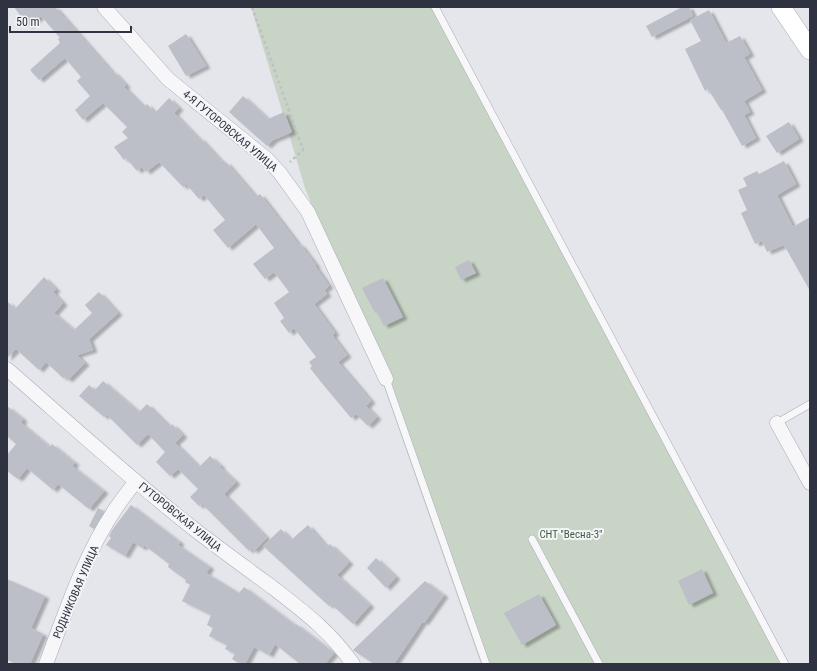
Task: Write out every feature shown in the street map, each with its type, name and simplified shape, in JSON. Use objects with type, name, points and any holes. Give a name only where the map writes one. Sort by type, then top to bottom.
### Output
[{"type":"street","name":"4-Я ГУТОРОВСКАЯ УЛИЦА","points":[[104,7],[168,79],[267,159],[280,173],[308,212],[386,379]]},
{"type":"street","points":[[781,7],[809,46]]},
{"type":"street","name":"ГУТОРОВСКАЯ УЛИЦА","points":[[7,369],[136,481],[193,528],[323,628],[341,647],[353,664]]},
{"type":"street","points":[[777,423],[810,483]]},
{"type":"street","name":"РОДНИКОВАЯ УЛИЦА","points":[[46,664],[80,576],[116,509],[136,481]]},
{"type":"lane","points":[[435,7],[785,664]]},
{"type":"lane","points":[[386,379],[486,664]]},
{"type":"lane","points":[[777,423],[810,404]]},
{"type":"lane","points":[[532,539],[599,664]]},
{"type":"path","points":[[252,7],[303,150],[280,173]]},
{"type":"green space","name":"СНТ \"Весна-3\"","points":[[251,7],[435,7],[785,664],[481,664],[382,381],[305,188]]},
{"type":"building","points":[[14,7],[55,7],[113,73],[114,72],[126,85],[124,87],[144,107],[147,104],[155,113],[169,98],[179,108],[174,113],[224,164],[226,162],[256,197],[260,194],[316,265],[315,266],[329,286],[324,290],[327,294],[314,304],[335,333],[332,335],[347,355],[338,362],[371,401],[366,406],[377,417],[368,426],[356,414],[351,418],[310,368],[312,366],[309,362],[316,357],[294,328],[289,333],[280,321],[284,318],[274,303],[289,292],[274,272],[265,279],[253,264],[274,248],[256,224],[228,248],[213,230],[225,220],[204,195],[199,199],[186,184],[183,187],[159,162],[146,172],[142,167],[137,171],[126,158],[124,160],[114,147],[128,138],[122,132],[127,127],[103,103],[83,120],[75,110],[90,96],[77,81],[81,77],[65,58],[39,80],[30,70],[60,43],[58,39],[60,38],[41,16],[28,26]]},
{"type":"building","points":[[682,7],[689,7],[693,16],[652,37],[646,26]]},
{"type":"building","points":[[709,10],[726,43],[740,36],[750,54],[744,57],[762,90],[744,101],[750,112],[744,115],[756,138],[742,146],[722,110],[708,89],[705,91],[685,49],[701,41],[690,20]]},
{"type":"building","points":[[186,34],[206,66],[186,76],[168,46]]},
{"type":"building","points":[[243,96],[268,119],[284,112],[292,132],[273,140],[267,146],[229,112]]},
{"type":"building","points":[[789,122],[799,139],[777,153],[766,136]]},
{"type":"building","points":[[784,161],[796,184],[777,195],[793,227],[810,217],[810,291],[784,245],[767,252],[762,241],[755,244],[741,213],[747,210],[738,190],[747,186],[743,178],[757,171],[759,174]]},
{"type":"building","points":[[469,260],[476,273],[461,280],[455,267]]},
{"type":"building","points":[[44,277],[56,289],[53,292],[63,303],[54,313],[74,330],[92,313],[85,305],[99,292],[118,313],[89,339],[93,350],[77,355],[85,363],[68,380],[65,377],[63,378],[46,362],[39,370],[16,349],[7,358],[7,301],[15,309]]},
{"type":"building","points":[[383,278],[403,317],[384,326],[377,312],[375,313],[362,288]]},
{"type":"building","points":[[103,381],[139,412],[147,404],[170,427],[172,424],[183,435],[175,443],[199,467],[210,456],[236,482],[224,494],[267,538],[254,551],[251,548],[249,551],[202,504],[199,506],[190,497],[198,489],[178,469],[170,476],[156,462],[165,452],[148,434],[137,445],[106,414],[104,417],[79,396],[89,385],[95,390]]},
{"type":"building","points":[[7,406],[23,419],[21,423],[50,447],[52,444],[75,463],[72,466],[104,491],[89,509],[58,484],[53,490],[27,468],[18,479],[7,471],[7,455],[16,444],[8,437],[7,439]]},
{"type":"building","points":[[131,505],[180,542],[178,545],[210,567],[206,573],[239,593],[244,587],[334,653],[325,664],[300,664],[275,644],[269,655],[254,647],[245,664],[240,664],[232,659],[235,654],[225,649],[227,645],[209,636],[213,628],[207,625],[211,615],[182,601],[190,585],[185,582],[186,580],[168,567],[169,564],[144,545],[142,548],[133,542],[125,556],[106,545],[111,538],[109,536],[112,530]]},
{"type":"building","points":[[98,508],[104,511],[94,529],[89,526]]},
{"type":"building","points":[[308,525],[327,547],[330,544],[349,562],[337,575],[370,605],[353,624],[331,604],[329,606],[263,546],[281,529],[291,540]]},
{"type":"building","points":[[376,558],[396,577],[386,588],[367,568]]},
{"type":"building","points":[[702,569],[713,593],[689,605],[678,581]]},
{"type":"building","points":[[7,579],[45,596],[31,628],[43,634],[30,664],[16,664],[7,660]]},
{"type":"building","points":[[425,581],[444,595],[424,623],[423,621],[394,664],[374,664],[353,650]]},
{"type":"building","points":[[539,594],[556,625],[522,645],[504,613]]}]
